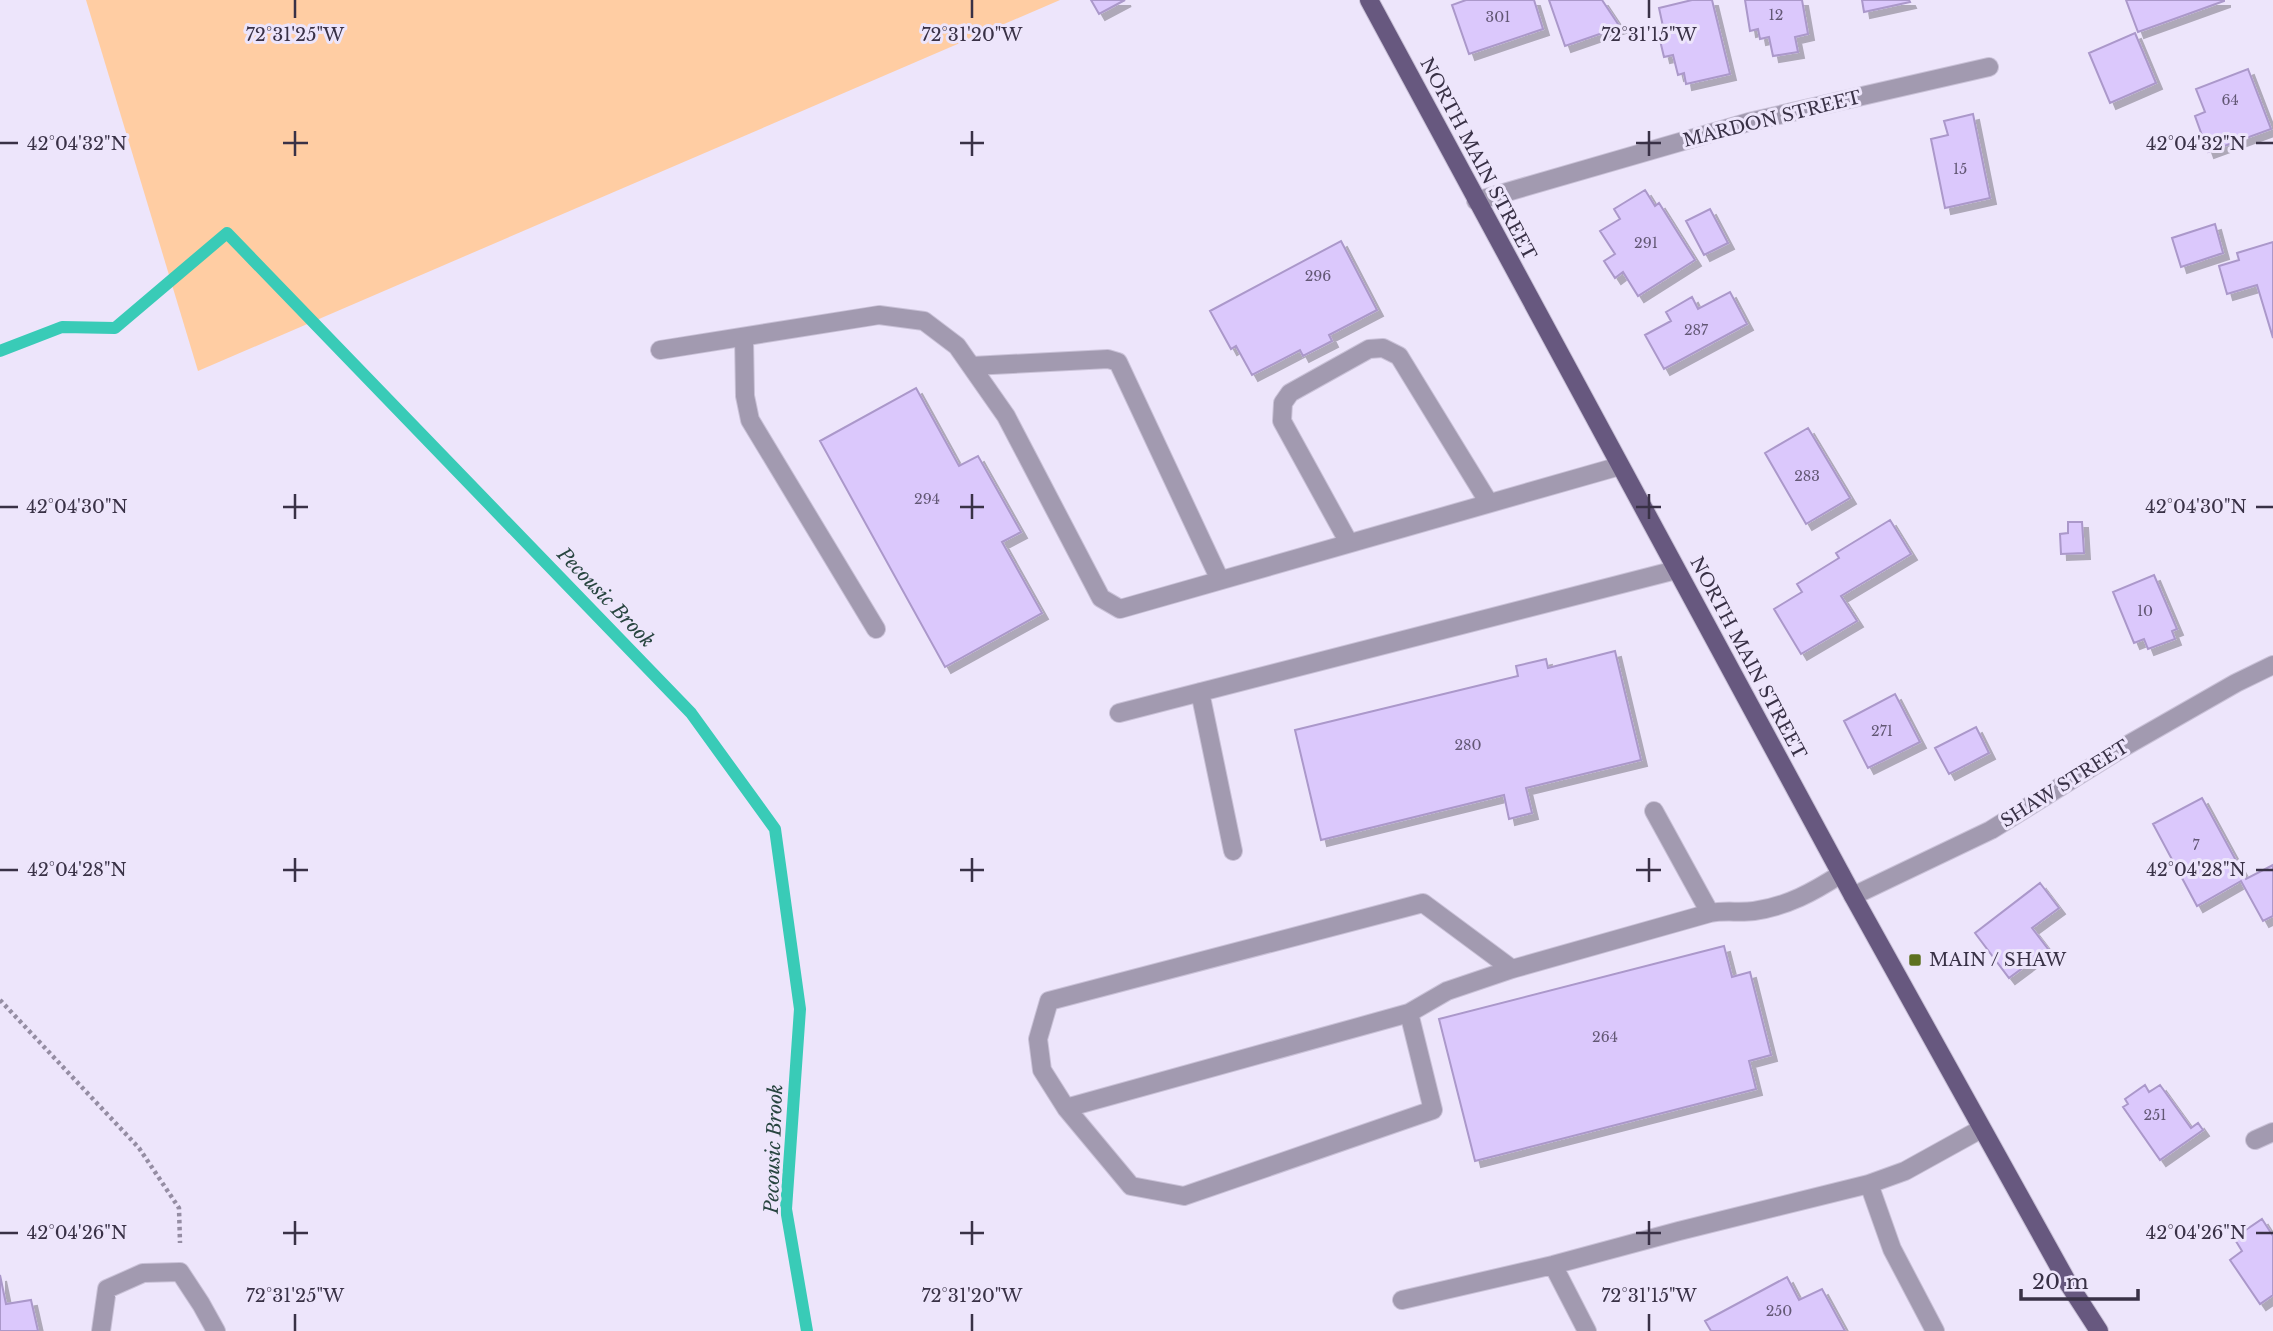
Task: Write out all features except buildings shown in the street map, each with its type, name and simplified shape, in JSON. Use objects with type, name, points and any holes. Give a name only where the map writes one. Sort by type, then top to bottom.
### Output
[{"type":"main road","name":"NORTH MAIN STREET","points":[[1368,0],[1853,896],[2068,1283],[2099,1331]]},
{"type":"street","name":"MARDON STREET","points":[[1476,201],[1749,122],[1989,67]]},
{"type":"street","points":[[660,351],[878,315],[924,321],[957,346],[972,366],[1006,416],[1101,598],[1120,609],[1620,466]]},
{"type":"street","points":[[744,337],[745,396],[750,420],[876,629]]},
{"type":"street","points":[[1349,543],[1282,421],[1283,403],[1290,393],[1368,349],[1383,348],[1399,356],[1489,503]]},
{"type":"street","points":[[972,366],[1108,359],[1118,362],[1220,580]]},
{"type":"street","points":[[1119,713],[1676,570]]},
{"type":"street","name":"SHAW STREET","points":[[1853,896],[1991,830],[2124,747],[2273,665]]},
{"type":"street","points":[[1200,692],[1233,851]]},
{"type":"street","points":[[1654,811],[1710,913]]},
{"type":"street","points":[[1066,1108],[1409,1013],[1447,991],[1512,969],[1710,913],[1754,911],[1799,900],[1841,874]]},
{"type":"street","points":[[1409,1013],[1433,1110],[1184,1196],[1131,1186],[1066,1108],[1042,1070],[1038,1039],[1049,1001],[1423,903],[1512,969]]},
{"type":"street","points":[[1402,1300],[1553,1265],[1679,1230],[1869,1184],[1905,1171],[1981,1129]]},
{"type":"street","points":[[2255,1140],[2273,1132]]},
{"type":"street","points":[[1869,1184],[1892,1250],[1935,1331]]},
{"type":"street","points":[[1553,1265],[1587,1331]]},
{"type":"street","points":[[101,1331],[107,1289],[143,1273],[180,1272],[216,1331]]},
{"type":"path","points":[[0,1000],[139,1148],[179,1208],[180,1272]]},
{"type":"shaded area","points":[[86,0],[1060,0],[198,371]]},
{"type":"waterway","name":"Pecousic Brook","points":[[0,351],[62,327],[115,328],[227,233],[691,713],[775,829],[800,1009],[786,1209],[807,1331]]},
{"type":"place","name":"MAIN / SHAW","points":[[1915,960]]}]
